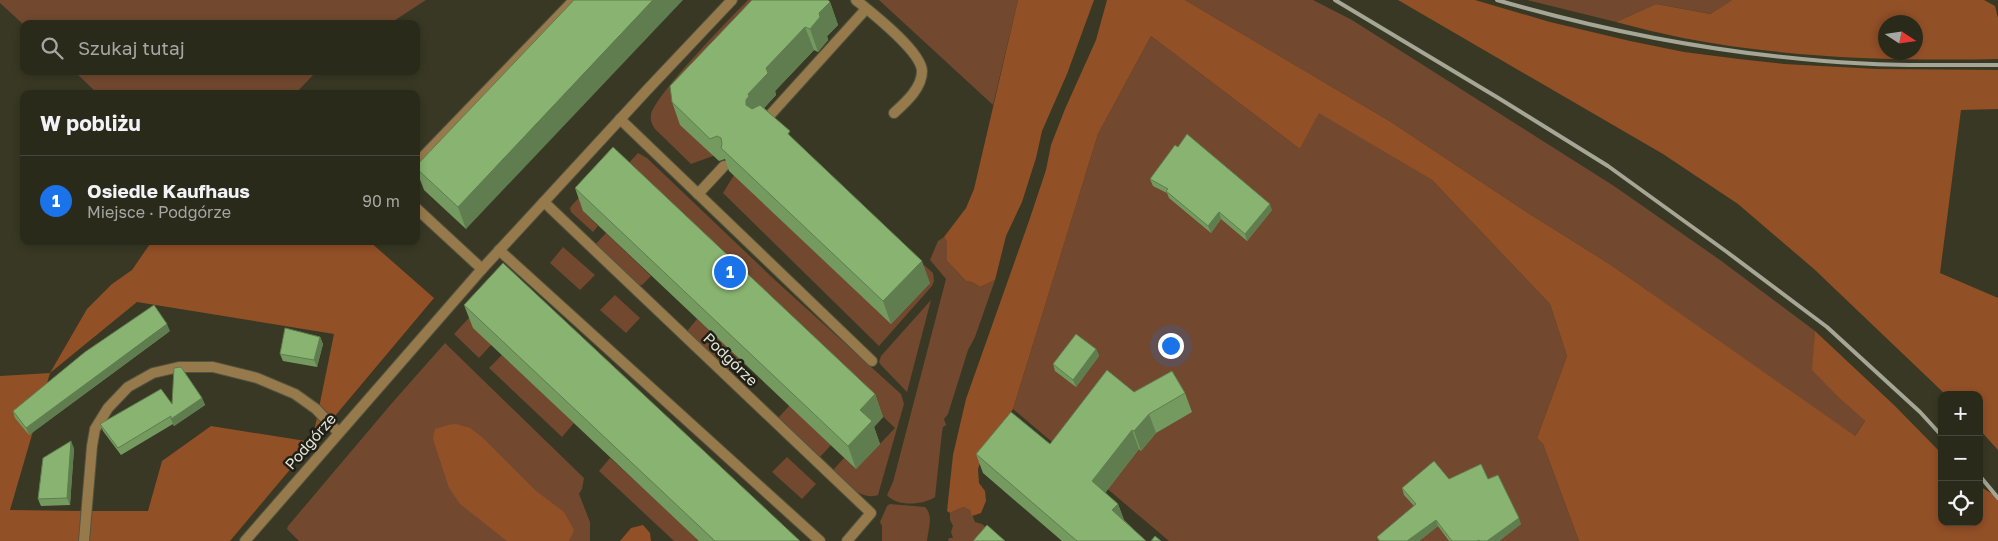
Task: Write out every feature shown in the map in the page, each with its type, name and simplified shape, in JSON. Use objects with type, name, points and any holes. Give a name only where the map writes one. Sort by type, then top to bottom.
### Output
[{"type":"street","points":[[420,160],[574,0]]},
{"type":"street","name":"Podgórze","points":[[245,541],[482,269],[732,0]]},
{"type":"street","points":[[856,0],[912,51],[919,61],[922,71],[914,93],[894,113]]},
{"type":"street","points":[[761,125],[866,9]]},
{"type":"street","points":[[620,119],[872,361]]},
{"type":"street","points":[[698,194],[724,166]]},
{"type":"street","name":"Podgórze","points":[[544,202],[871,513],[847,541]]},
{"type":"street","points":[[420,212],[482,269]]},
{"type":"street","points":[[500,250],[820,541]]},
{"type":"street","points":[[84,541],[95,430],[108,408],[128,387],[153,373],[179,367],[213,367],[257,378],[295,394],[316,409],[338,432]]},
{"type":"shaded area","points":[[0,0],[426,0],[395,20],[20,21],[0,3]]},
{"type":"shaded area","points":[[748,0],[782,0],[713,156],[691,164],[655,129],[651,121],[651,115],[655,105],[665,91]]},
{"type":"shaded area","points":[[879,0],[1018,0],[993,105]]},
{"type":"shaded area","points":[[1018,0],[1094,0],[1067,74],[1042,131],[1036,158],[1022,202],[1006,236],[995,280],[980,287],[966,281],[947,261],[947,242],[944,237],[966,208],[974,189]]},
{"type":"shaded area","points":[[1107,0],[1185,0],[1391,122],[1528,213],[1611,265],[1855,436],[1865,421],[1812,370],[1815,331],[1895,406],[1938,450],[1938,526],[1983,526],[1983,488],[1998,497],[1998,541],[1579,541],[1543,444],[1537,438],[1567,356],[1550,304],[1432,180],[1319,113],[1300,149],[1151,36],[1098,134],[1013,409],[984,452],[978,469],[979,483],[985,491],[986,501],[981,513],[972,516],[970,510],[963,507],[950,513],[947,511],[953,455],[966,399],[1029,221],[1046,170],[1051,145],[1096,40]]},
{"type":"shaded area","points":[[1185,0],[1313,0],[1352,20],[1614,186],[1720,260],[1815,331],[1813,370],[1839,398],[1865,421],[1854,437],[1611,265],[1528,213],[1391,122]]},
{"type":"shaded area","points":[[1398,0],[1475,0],[1550,22],[1630,41],[1684,52],[1739,59],[1784,64],[1877,69],[1998,70],[1998,109],[1961,110],[1940,273],[1998,298],[1998,450],[1983,433],[1983,391],[1942,391],[1814,269],[1738,204],[1663,154]]},
{"type":"shaded area","points":[[1527,0],[1732,0],[1712,14],[1656,4],[1616,22]]},
{"type":"shaded area","points":[[1732,0],[1984,0],[1995,6],[1998,18],[1998,59],[1923,59],[1923,15],[1878,15],[1878,59],[1800,54],[1722,45],[1616,22],[1656,4],[1711,14]]},
{"type":"shaded area","points":[[1151,36],[1300,149],[1319,112],[1432,180],[1550,304],[1567,356],[1537,438],[1543,444],[1579,541],[1169,541],[1013,409],[1098,134]]},
{"type":"shaded area","points":[[78,75],[313,75],[299,90],[94,90]]},
{"type":"shaded area","points":[[638,153],[647,158],[776,281],[901,394],[904,404],[878,495],[866,496],[854,490],[834,473],[834,469],[844,458],[856,469],[895,428],[850,385],[583,211],[598,226],[593,232],[571,212],[570,208],[573,204],[610,165],[626,166]]},
{"type":"shaded area","points":[[734,175],[918,272],[924,265],[933,273],[934,281],[932,286],[879,346],[723,193]]},
{"type":"shaded area","points":[[606,233],[651,276],[642,285],[638,285],[594,246]]},
{"type":"shaded area","points":[[944,237],[947,242],[947,261],[966,281],[980,287],[995,280],[975,337],[968,350],[948,414],[944,419],[946,425],[943,427],[942,432],[935,497],[924,502],[910,504],[897,502],[887,495],[893,482],[946,279],[930,260],[938,241]]},
{"type":"shaded area","points":[[149,245],[374,245],[434,298],[230,541],[89,541],[92,511],[148,511],[162,461],[211,426],[312,442],[334,334],[137,302],[50,373],[87,309],[112,284],[132,270]]},
{"type":"shaded area","points":[[563,247],[595,275],[580,290],[550,263]]},
{"type":"shaded area","points":[[507,277],[491,345],[479,358],[454,334]]},
{"type":"shaded area","points":[[615,295],[640,318],[626,333],[600,310]]},
{"type":"shaded area","points":[[931,300],[907,392],[879,362],[881,356]]},
{"type":"shaded area","points":[[697,319],[739,358],[731,369],[725,369],[688,335],[688,330]]},
{"type":"shaded area","points":[[445,343],[584,478],[579,494],[590,522],[590,541],[299,541],[287,529],[288,526]]},
{"type":"shaded area","points":[[502,355],[574,423],[562,437],[489,368]]},
{"type":"shaded area","points":[[50,373],[10,510],[82,511],[79,541],[0,541],[0,376]]},
{"type":"shaded area","points":[[790,405],[831,445],[820,457],[816,456],[779,421],[779,417]]},
{"type":"shaded area","points":[[456,424],[470,428],[483,438],[536,491],[564,512],[574,530],[569,541],[507,541],[460,504],[449,488],[433,439],[435,429]]},
{"type":"shaded area","points":[[787,457],[816,484],[802,499],[772,472]]},
{"type":"shaded area","points":[[610,458],[701,541],[674,541],[599,471]]},
{"type":"shaded area","points":[[890,504],[925,507],[930,519],[927,541],[882,541],[882,526],[880,522],[887,506]]},
{"type":"shaded area","points":[[963,507],[970,510],[975,522],[982,524],[988,529],[982,541],[948,541],[949,538],[953,538],[950,513]]},
{"type":"shaded area","points":[[643,525],[650,533],[651,541],[620,541],[631,528]]},
{"type":"building","points":[[574,0],[653,0],[458,207],[420,172],[420,162]]},
{"type":"building","points":[[752,0],[828,0],[830,2],[819,13],[820,17],[810,29],[805,27],[766,68],[768,73],[748,94],[746,105],[752,109],[760,105],[790,131],[788,134],[922,261],[883,301],[721,148],[721,138],[717,136],[710,139],[672,102],[670,86]]},
{"type":"building","points":[[1187,134],[1270,204],[1245,234],[1219,212],[1208,226],[1166,191],[1168,189],[1150,179],[1175,145],[1178,147]]},
{"type":"building","points":[[613,147],[875,394],[860,410],[872,421],[848,446],[575,188]]},
{"type":"building","points":[[503,263],[800,541],[715,541],[464,305]]},
{"type":"building","points":[[154,305],[167,324],[26,428],[13,411],[85,352]]},
{"type":"building","points":[[285,328],[320,337],[314,360],[280,354]]},
{"type":"building","points":[[1076,334],[1096,349],[1073,380],[1053,364]]},
{"type":"building","points":[[181,367],[202,398],[171,419],[171,416],[118,448],[100,424],[161,389],[172,404],[174,368]]},
{"type":"building","points":[[1107,370],[1134,392],[1172,371],[1185,393],[1149,414],[1134,431],[1132,430],[1092,481],[1118,504],[1112,510],[1146,541],[1077,541],[976,454],[1011,412],[1050,444]]},
{"type":"building","points":[[71,441],[67,498],[38,499],[43,458]]},
{"type":"building","points":[[1434,461],[1449,479],[1481,464],[1488,479],[1498,475],[1519,518],[1487,541],[1452,541],[1436,520],[1407,541],[1380,541],[1377,537],[1416,504],[1402,488]]},
{"type":"building","points":[[987,525],[1005,541],[973,541]]},
{"type":"building","points":[[1155,536],[1161,541],[1151,541]]},
{"type":"railway","points":[[1335,0],[1608,166],[1827,327],[1920,412],[1938,432]]},
{"type":"railway","points":[[1497,0],[1618,31],[1741,52],[1867,64],[1998,65]]},
{"type":"railway","points":[[1983,480],[1998,498]]},
{"type":"place","name":"Osiedle Kaufhaus","points":[[730,272]]}]
